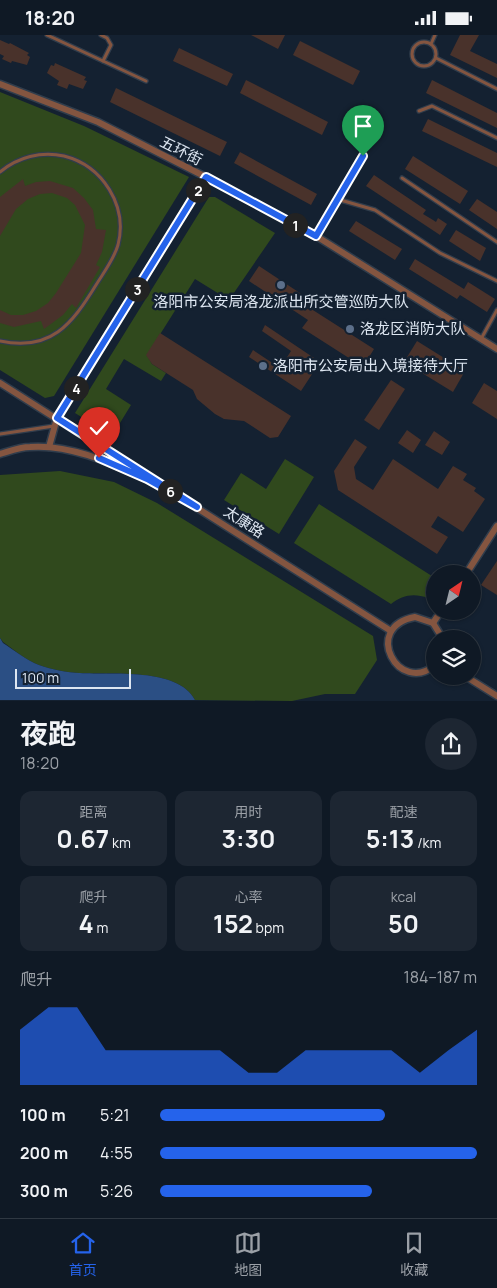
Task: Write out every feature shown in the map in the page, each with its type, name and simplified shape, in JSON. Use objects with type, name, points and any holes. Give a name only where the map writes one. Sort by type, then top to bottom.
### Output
[{"type":"street","name":"五环街","points":[[0,84],[98,122],[206,177],[316,236],[497,349]]},
{"type":"street","points":[[49,447],[57,418],[206,177]]},
{"type":"street","name":"太康路","points":[[0,383],[391,631]]},
{"type":"street","points":[[0,454],[28,447],[49,447],[99,458],[147,479],[197,507]]},
{"type":"street","points":[[472,565],[497,526]]},
{"type":"street","points":[[426,670],[416,673],[404,670],[396,665],[388,647],[391,631],[406,618],[425,618],[433,623],[437,630]]},
{"type":"street","points":[[479,685],[497,696]]},
{"type":"lane","points":[[47,35],[146,81]]},
{"type":"lane","points":[[101,35],[107,38],[110,45],[103,61]]},
{"type":"lane","points":[[431,44],[435,35]]},
{"type":"lane","points":[[419,44],[431,44],[436,50],[436,58],[431,64],[424,66],[417,63],[413,57],[414,49],[419,44]]},
{"type":"lane","points":[[436,58],[497,89]]},
{"type":"lane","points":[[419,111],[432,107],[497,138]]},
{"type":"lane","points":[[0,172],[16,162],[43,154],[61,156],[78,161],[100,177],[111,192],[118,208],[120,226],[118,244],[112,260],[72,322],[57,334],[39,341],[20,344],[0,341]]},
{"type":"lane","points":[[316,236],[363,156]]},
{"type":"lane","points":[[402,178],[497,242]]},
{"type":"lane","points":[[337,199],[375,209],[440,253],[497,281]]},
{"type":"lane","points":[[481,339],[497,310]]},
{"type":"lane","points":[[0,434],[55,425]]},
{"type":"green space","points":[[0,92],[84,126],[189,177],[54,396],[45,398],[0,370]]},
{"type":"green space","points":[[209,197],[215,197],[275,233],[229,300],[195,279],[147,355],[152,364],[166,373],[161,381],[124,359],[106,389],[131,405],[112,436],[75,413]]},
{"type":"green space","points":[[285,459],[314,477],[279,534],[224,500],[241,473],[266,489]]},
{"type":"green space","points":[[60,471],[114,482],[157,503],[373,636],[377,660],[355,694],[325,694],[292,701],[195,700],[186,689],[174,682],[159,677],[59,671],[34,663],[3,642],[0,638],[0,475]]},
{"type":"green space","points":[[319,504],[426,572],[426,598],[408,596],[391,604],[294,543]]},
{"type":"water","points":[[0,638],[3,643],[20,655],[43,666],[75,673],[159,677],[174,682],[186,689],[195,700],[0,700]]},
{"type":"building","points":[[251,35],[285,35],[278,49]]},
{"type":"building","points":[[460,35],[479,35],[470,51],[497,64],[497,78],[450,55]]},
{"type":"building","points":[[0,40],[29,53],[27,55],[30,57],[27,65],[12,61],[11,63],[2,59],[4,56],[0,54]]},
{"type":"building","points":[[300,41],[360,71],[353,85],[293,55]]},
{"type":"building","points":[[179,48],[233,74],[227,86],[173,61]]},
{"type":"building","points":[[55,63],[86,77],[84,80],[87,81],[83,89],[69,84],[67,89],[57,85],[59,81],[47,73],[51,65],[54,66]]},
{"type":"building","points":[[246,80],[328,122],[322,135],[240,93]]},
{"type":"building","points":[[432,80],[497,113],[497,128],[426,93]]},
{"type":"building","points":[[116,88],[227,142],[220,156],[110,102]]},
{"type":"building","points":[[428,119],[497,153],[497,167],[422,131]]},
{"type":"building","points":[[240,152],[317,194],[311,205],[234,163]]},
{"type":"building","points":[[413,156],[468,191],[460,204],[405,169]]},
{"type":"building","points":[[374,175],[426,210],[423,214],[436,222],[438,218],[447,224],[440,235],[366,186]]},
{"type":"building","points":[[23,179],[25,186],[36,182],[50,181],[73,188],[93,210],[96,229],[106,230],[102,252],[96,265],[100,267],[76,308],[72,304],[63,315],[44,329],[41,321],[14,327],[0,323],[0,310],[11,315],[23,315],[36,311],[48,303],[81,253],[85,225],[75,205],[67,198],[52,193],[40,194],[28,199],[16,209],[0,236],[0,197]]},
{"type":"building","points":[[477,199],[497,212],[497,229],[469,210]]},
{"type":"building","points":[[356,221],[402,249],[395,260],[349,231]]},
{"type":"building","points":[[456,230],[486,248],[480,261],[449,241]]},
{"type":"building","points":[[415,259],[464,289],[468,282],[495,299],[487,312],[460,295],[457,299],[409,269]]},
{"type":"building","points":[[259,266],[309,299],[305,305],[374,349],[363,367],[302,328],[308,320],[249,281]]},
{"type":"building","points":[[265,325],[320,362],[301,391],[249,357],[253,350],[280,368],[291,351],[262,331]]},
{"type":"building","points":[[160,333],[291,416],[278,437],[270,438],[244,421],[224,419],[215,414],[197,399],[193,390],[152,364],[146,355]]},
{"type":"building","points":[[417,341],[465,371],[453,392],[404,362]]},
{"type":"building","points":[[391,380],[405,389],[379,430],[364,420]]},
{"type":"building","points":[[484,383],[497,391],[497,419],[472,403]]},
{"type":"building","points":[[407,430],[421,440],[413,453],[398,443]]},
{"type":"building","points":[[434,431],[450,442],[442,455],[425,445]]},
{"type":"building","points":[[355,439],[367,447],[354,467],[356,479],[373,490],[393,459],[438,489],[453,466],[467,474],[463,480],[476,488],[474,491],[485,499],[463,532],[438,516],[431,527],[448,537],[437,554],[338,490],[334,471]]},
{"type":"building","points":[[497,561],[497,595],[481,585]]},
{"type":"place","name":"洛阳市公安局洛龙派出所交管巡防大队","points":[[281,285]]},
{"type":"place","name":"洛龙区消防大队","points":[[350,329]]},
{"type":"place","name":"洛阳市公安局出入境接待大厅","points":[[263,366]]},
{"type":"route","points":[[99,458],[147,479],[197,507],[57,418],[206,177],[316,236],[363,156]]}]
